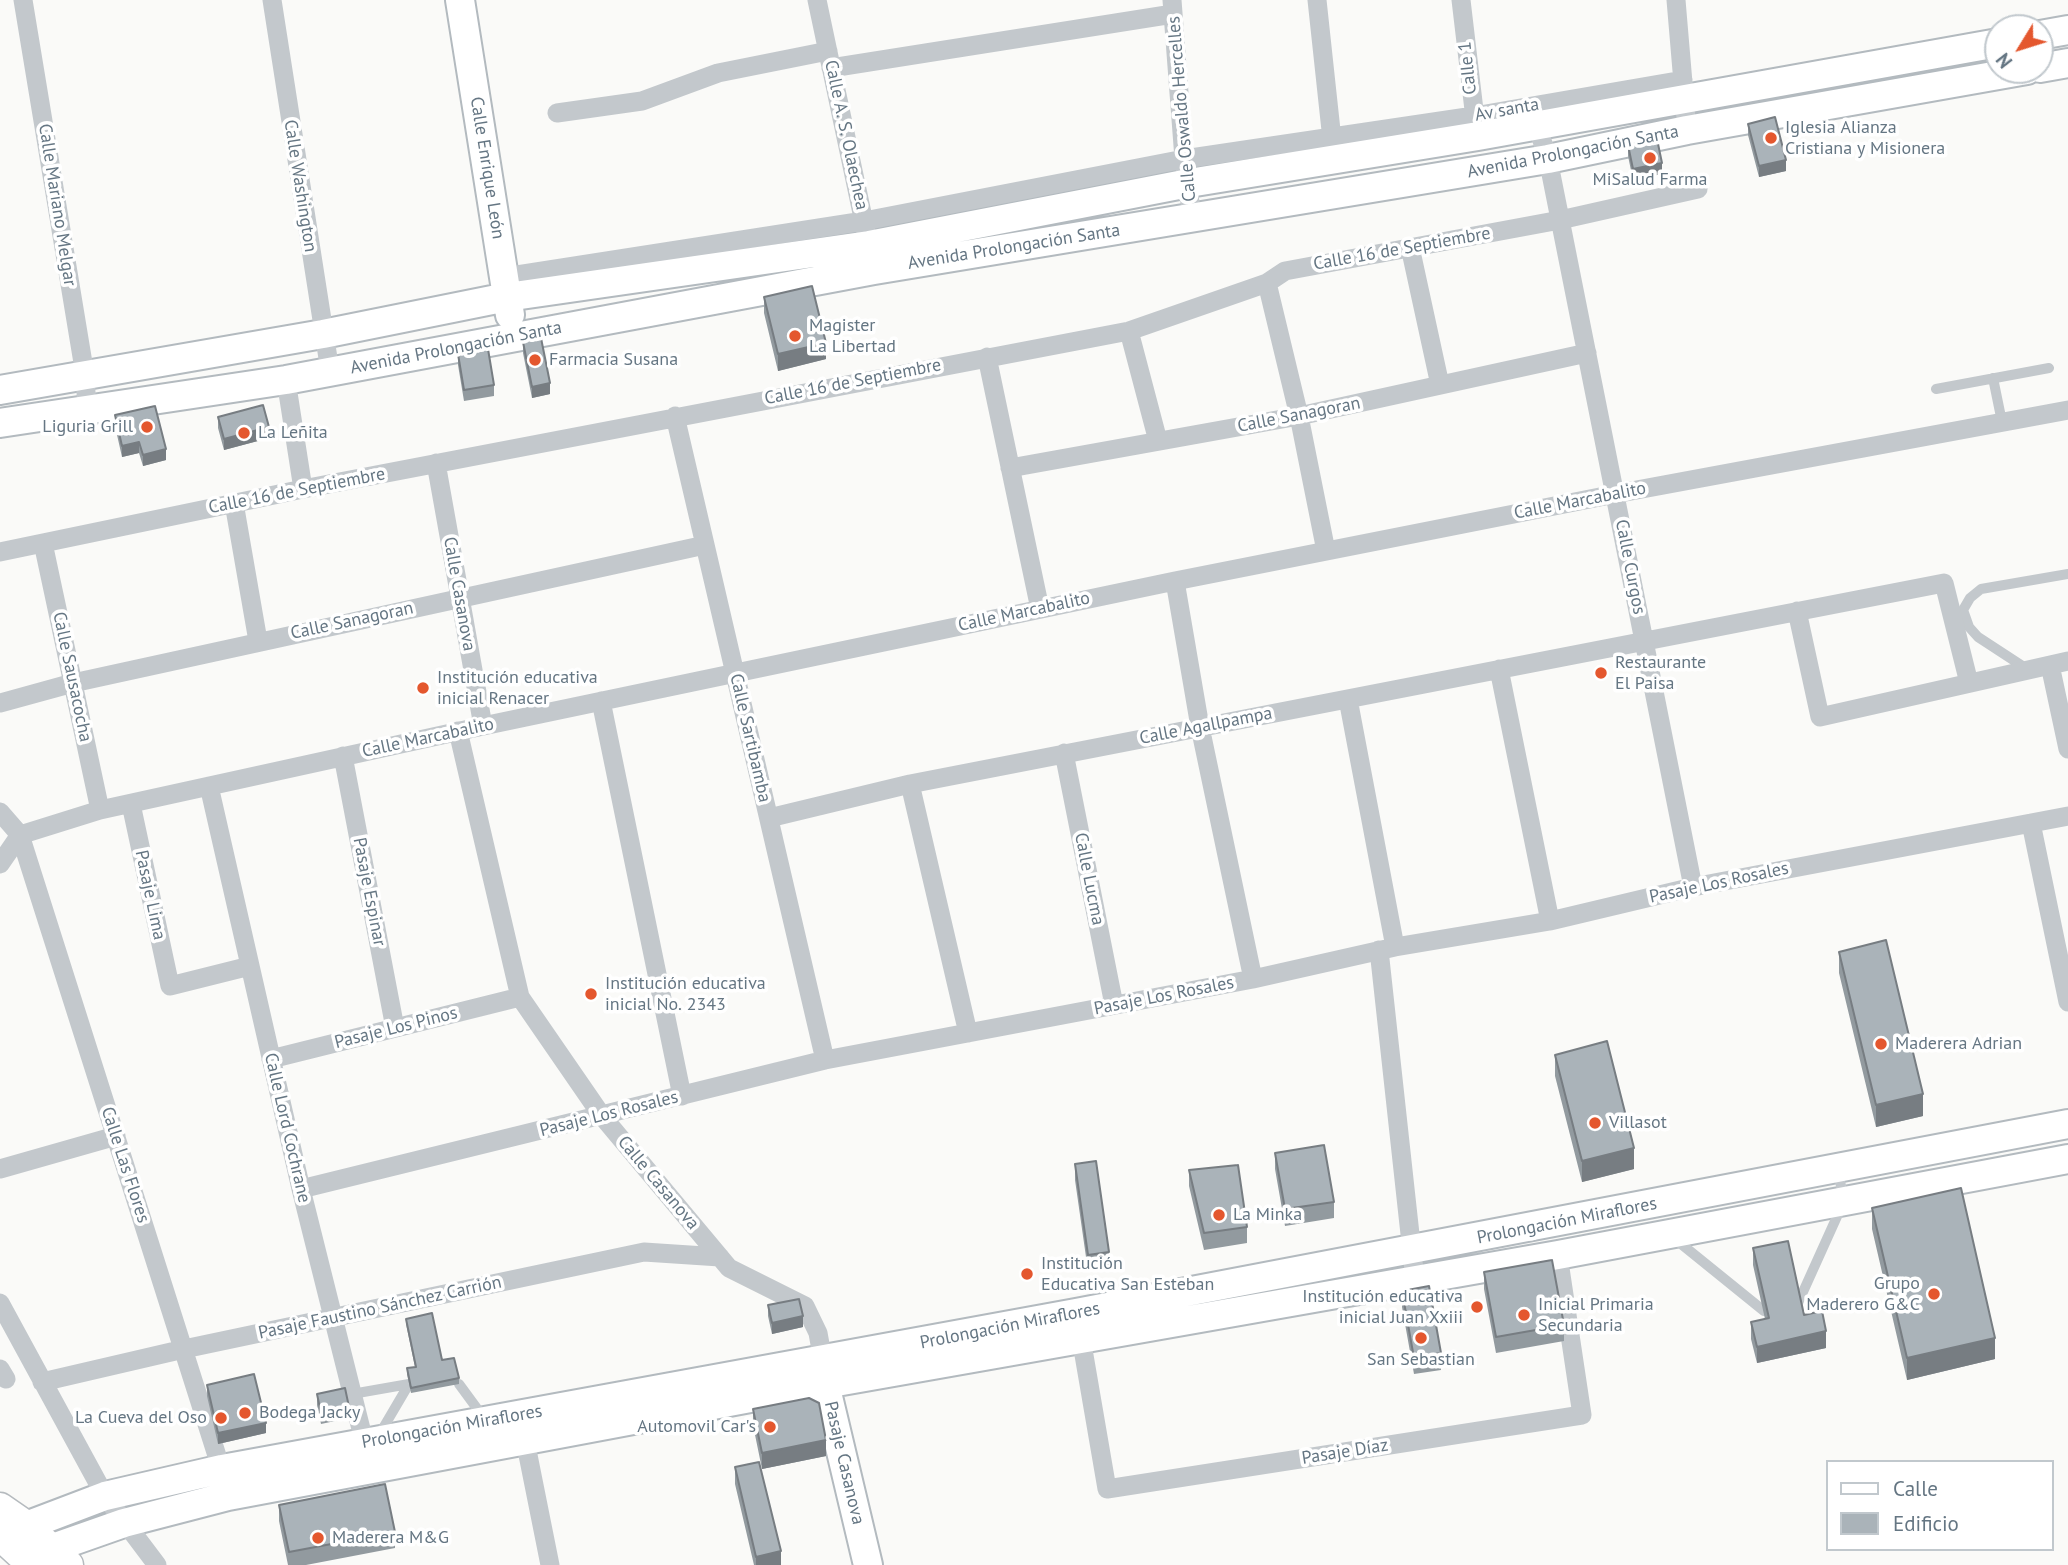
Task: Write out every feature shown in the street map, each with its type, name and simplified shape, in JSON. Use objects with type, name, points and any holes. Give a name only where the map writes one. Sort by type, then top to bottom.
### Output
[{"type":"main road","points":[[0,1508],[7,1535],[41,1561]]},
{"type":"street","name":"Calle Mariano Melgar","points":[[23,0],[85,375],[87,410]]},
{"type":"street","name":"Calle Washington","points":[[272,0],[330,371]]},
{"type":"street","name":"Calle Enrique León","points":[[460,0],[513,337]]},
{"type":"street","name":"Calle A. S. Olaechea","points":[[817,0],[869,246]]},
{"type":"street","points":[[1317,0],[1333,149]]},
{"type":"street","name":"Calle 1","points":[[1461,0],[1476,126]]},
{"type":"street","points":[[1675,0],[1687,130]]},
{"type":"street","points":[[558,113],[642,102],[718,73],[830,59],[1172,7]]},
{"type":"street","name":"Calle Oswaldo Hercelles","points":[[1172,7],[1192,217]]},
{"type":"street","name":"Avenida Prolongación Santa","points":[[0,424],[286,380],[513,337],[869,246],[1187,171],[1476,126],[1536,125],[1683,89],[1984,45]]},
{"type":"street","name":"Avenida Prolongación Santa","points":[[0,390],[323,334],[506,287],[869,246],[1192,217],[1548,159],[1687,130],[1984,78]]},
{"type":"street","name":"Av santa","points":[[1476,126],[1683,89]]},
{"type":"street","name":"Calle Curgos","points":[[1536,125],[1548,159],[1693,887]]},
{"type":"street","name":"Calle 16 de Septiembre","points":[[0,552],[675,416],[1129,331],[1267,283],[1285,271],[1560,220],[1698,188]]},
{"type":"street","points":[[1410,247],[1440,385]]},
{"type":"street","points":[[1267,283],[1299,416],[1326,551]]},
{"type":"street","points":[[1129,331],[1158,442]]},
{"type":"street","name":"Calle Sanagoran","points":[[1010,468],[1299,416],[1587,353]]},
{"type":"street","points":[[987,357],[1040,609]]},
{"type":"street","points":[[286,380],[303,489]]},
{"type":"street","name":"Calle Marcabalito","points":[[20,835],[100,810],[343,756],[1175,580],[1615,494],[2068,410]]},
{"type":"street","name":"Calle Sartibamba","points":[[675,416],[825,1060]]},
{"type":"street","name":"Calle Casanova","points":[[436,463],[483,726]]},
{"type":"street","points":[[234,503],[258,641]]},
{"type":"street","name":"Calle Sausacocha","points":[[43,543],[100,810]]},
{"type":"street","name":"Calle Sanagoran","points":[[0,703],[73,683],[258,641],[705,545]]},
{"type":"street","points":[[1175,580],[1200,727],[1253,979]]},
{"type":"street","name":"Calle Agallpampa","points":[[769,818],[910,784],[1064,753],[1944,583],[1969,683]]},
{"type":"street","points":[[1797,611],[1820,717],[2059,663],[2068,748]]},
{"type":"street","points":[[1499,669],[1550,921]]},
{"type":"street","points":[[1348,699],[1387,948],[1410,1251],[1415,1280]]},
{"type":"street","points":[[601,701],[682,1096]]},
{"type":"street","name":"Calle Casanova","points":[[458,731],[520,997],[602,1116],[729,1268],[805,1306],[818,1333],[824,1372]]},
{"type":"street","name":"Calle Lucma","points":[[1064,753],[1114,1005]]},
{"type":"street","name":"Pasaje Espinar","points":[[343,756],[395,1028]]},
{"type":"street","points":[[910,784],[968,1033]]},
{"type":"street","name":"Calle Lord Cochrane","points":[[209,786],[332,1318],[370,1451]]},
{"type":"street","name":"Pasaje Lima","points":[[131,804],[170,986],[250,966]]},
{"type":"street","points":[[0,812],[20,835],[0,864]]},
{"type":"street","name":"Pasaje Los Rosales","points":[[301,1189],[825,1060],[1253,979],[1387,948],[1550,921],[1693,887],[2068,816]]},
{"type":"street","points":[[2031,823],[2068,1002]]},
{"type":"street","name":"Calle Las Flores","points":[[20,835],[222,1469],[228,1496]]},
{"type":"street","name":"Pasaje Los Pinos","points":[[271,1059],[520,997]]},
{"type":"street","name":"Prolongación Miraflores","points":[[1079,1327],[1410,1251],[2068,1124]]},
{"type":"street","points":[[0,1169],[116,1136]]},
{"type":"street","name":"Prolongación Miraflores","points":[[7,1535],[105,1496],[222,1469],[370,1451],[522,1428],[1079,1327],[1415,1280],[2068,1159]]},
{"type":"street","name":"Pasaje Faustino Sánchez Carrión","points":[[42,1382],[184,1349],[644,1252],[720,1257]]},
{"type":"street","name":"Pasaje Díaz","points":[[1079,1327],[1108,1489],[1582,1416],[1558,1255]]},
{"type":"street","points":[[0,1303],[105,1496],[156,1565]]},
{"type":"street","name":"Pasaje Casanova","points":[[824,1372],[868,1565]]},
{"type":"street","name":"Prolongación Miraflores","points":[[41,1561],[124,1523],[228,1496],[370,1451],[487,1421],[522,1428]]},
{"type":"street","points":[[522,1428],[550,1565]]},
{"type":"lane","points":[[1936,389],[2049,368]]},
{"type":"lane","points":[[1993,378],[2002,422]]},
{"type":"lane","points":[[2028,670],[1978,636],[1969,627],[1963,610],[1970,598],[1981,589],[2068,574]]},
{"type":"lane","points":[[1798,1303],[1844,1201],[1837,1168]]},
{"type":"lane","points":[[1669,1234],[1763,1311]]},
{"type":"lane","points":[[352,1394],[409,1384],[370,1451]]},
{"type":"lane","points":[[458,1384],[487,1421]]},
{"type":"building","points":[[1775,117],[1786,160],[1759,166],[1748,124]]},
{"type":"building","points":[[1657,139],[1662,163],[1633,169],[1628,145]]},
{"type":"building","name":"Magister La Libertad","points":[[812,286],[826,343],[778,354],[764,297]]},
{"type":"building","points":[[541,338],[550,383],[532,387],[523,342]]},
{"type":"building","points":[[488,349],[494,385],[464,390],[458,354]]},
{"type":"building","points":[[263,405],[269,427],[224,439],[218,417]]},
{"type":"building","points":[[155,406],[166,449],[143,455],[139,442],[122,446],[115,415]]},
{"type":"building","name":"Maderera Adrian","points":[[1886,940],[1923,1094],[1876,1105],[1839,952]]},
{"type":"building","name":"Villasot","points":[[1607,1041],[1634,1148],[1582,1161],[1555,1055]]},
{"type":"building","points":[[1324,1145],[1334,1202],[1285,1209],[1275,1153]]},
{"type":"building","points":[[1096,1161],[1109,1252],[1088,1255],[1075,1164]]},
{"type":"building","name":"La Minka","points":[[1238,1165],[1247,1227],[1204,1233],[1189,1170]]},
{"type":"building","name":"Grupo Maderero G&C","points":[[1961,1188],[1995,1338],[1907,1358],[1872,1208]]},
{"type":"building","points":[[1788,1241],[1804,1315],[1822,1311],[1826,1331],[1757,1347],[1751,1322],[1769,1318],[1753,1248]]},
{"type":"building","name":"Inicial Primaria Secundaria","points":[[1552,1260],[1564,1325],[1496,1337],[1484,1272]]},
{"type":"building","name":"San Sebastian","points":[[1429,1286],[1441,1353],[1414,1358],[1402,1291]]},
{"type":"building","points":[[799,1299],[803,1316],[772,1323],[768,1305]]},
{"type":"building","points":[[432,1313],[442,1360],[454,1358],[459,1378],[411,1388],[407,1368],[416,1367],[406,1319]]},
{"type":"building","points":[[254,1374],[266,1423],[218,1433],[207,1385]]},
{"type":"building","points":[[345,1388],[349,1407],[321,1413],[317,1394]]},
{"type":"building","points":[[809,1398],[819,1403],[826,1440],[762,1453],[753,1409]]},
{"type":"building","points":[[759,1462],[781,1551],[756,1557],[735,1467]]},
{"type":"building","points":[[385,1484],[395,1532],[289,1552],[279,1505]]},
{"type":"place","name":"Iglesia Alianza Cristiana y Misionera","points":[[1771,138]]},
{"type":"place","name":"MiSalud Farma","points":[[1650,158]]},
{"type":"place","name":"Magister La Libertad","points":[[795,336]]},
{"type":"place","name":"Farmacia Susana","points":[[535,360]]},
{"type":"place","name":"Liguria Grill","points":[[147,427]]},
{"type":"place","name":"La Leñita","points":[[244,433]]},
{"type":"place","name":"Restaurante El Paisa","points":[[1601,673]]},
{"type":"place","name":"Institución educativa inicial Renacer","points":[[423,688]]},
{"type":"place","name":"Institución educativa inicial No. 2343","points":[[591,994]]},
{"type":"place","name":"Maderera Adrian","points":[[1881,1044]]},
{"type":"place","name":"Villasot","points":[[1595,1123]]},
{"type":"place","name":"La Minka","points":[[1219,1215]]},
{"type":"place","name":"Institución Educativa San Esteban","points":[[1027,1274]]},
{"type":"place","name":"Grupo Maderero G&C","points":[[1934,1294]]},
{"type":"place","name":"Institución educativa inicial Juan Xxiii","points":[[1477,1307]]},
{"type":"place","name":"Inicial Primaria Secundaria","points":[[1524,1315]]},
{"type":"place","name":"San Sebastian","points":[[1421,1338]]},
{"type":"place","name":"Bodega Jacky","points":[[245,1413]]},
{"type":"place","name":"La Cueva del Oso","points":[[221,1418]]},
{"type":"place","name":"Automovil Car's","points":[[770,1427]]},
{"type":"place","name":"Maderera M&G","points":[[318,1538]]}]
